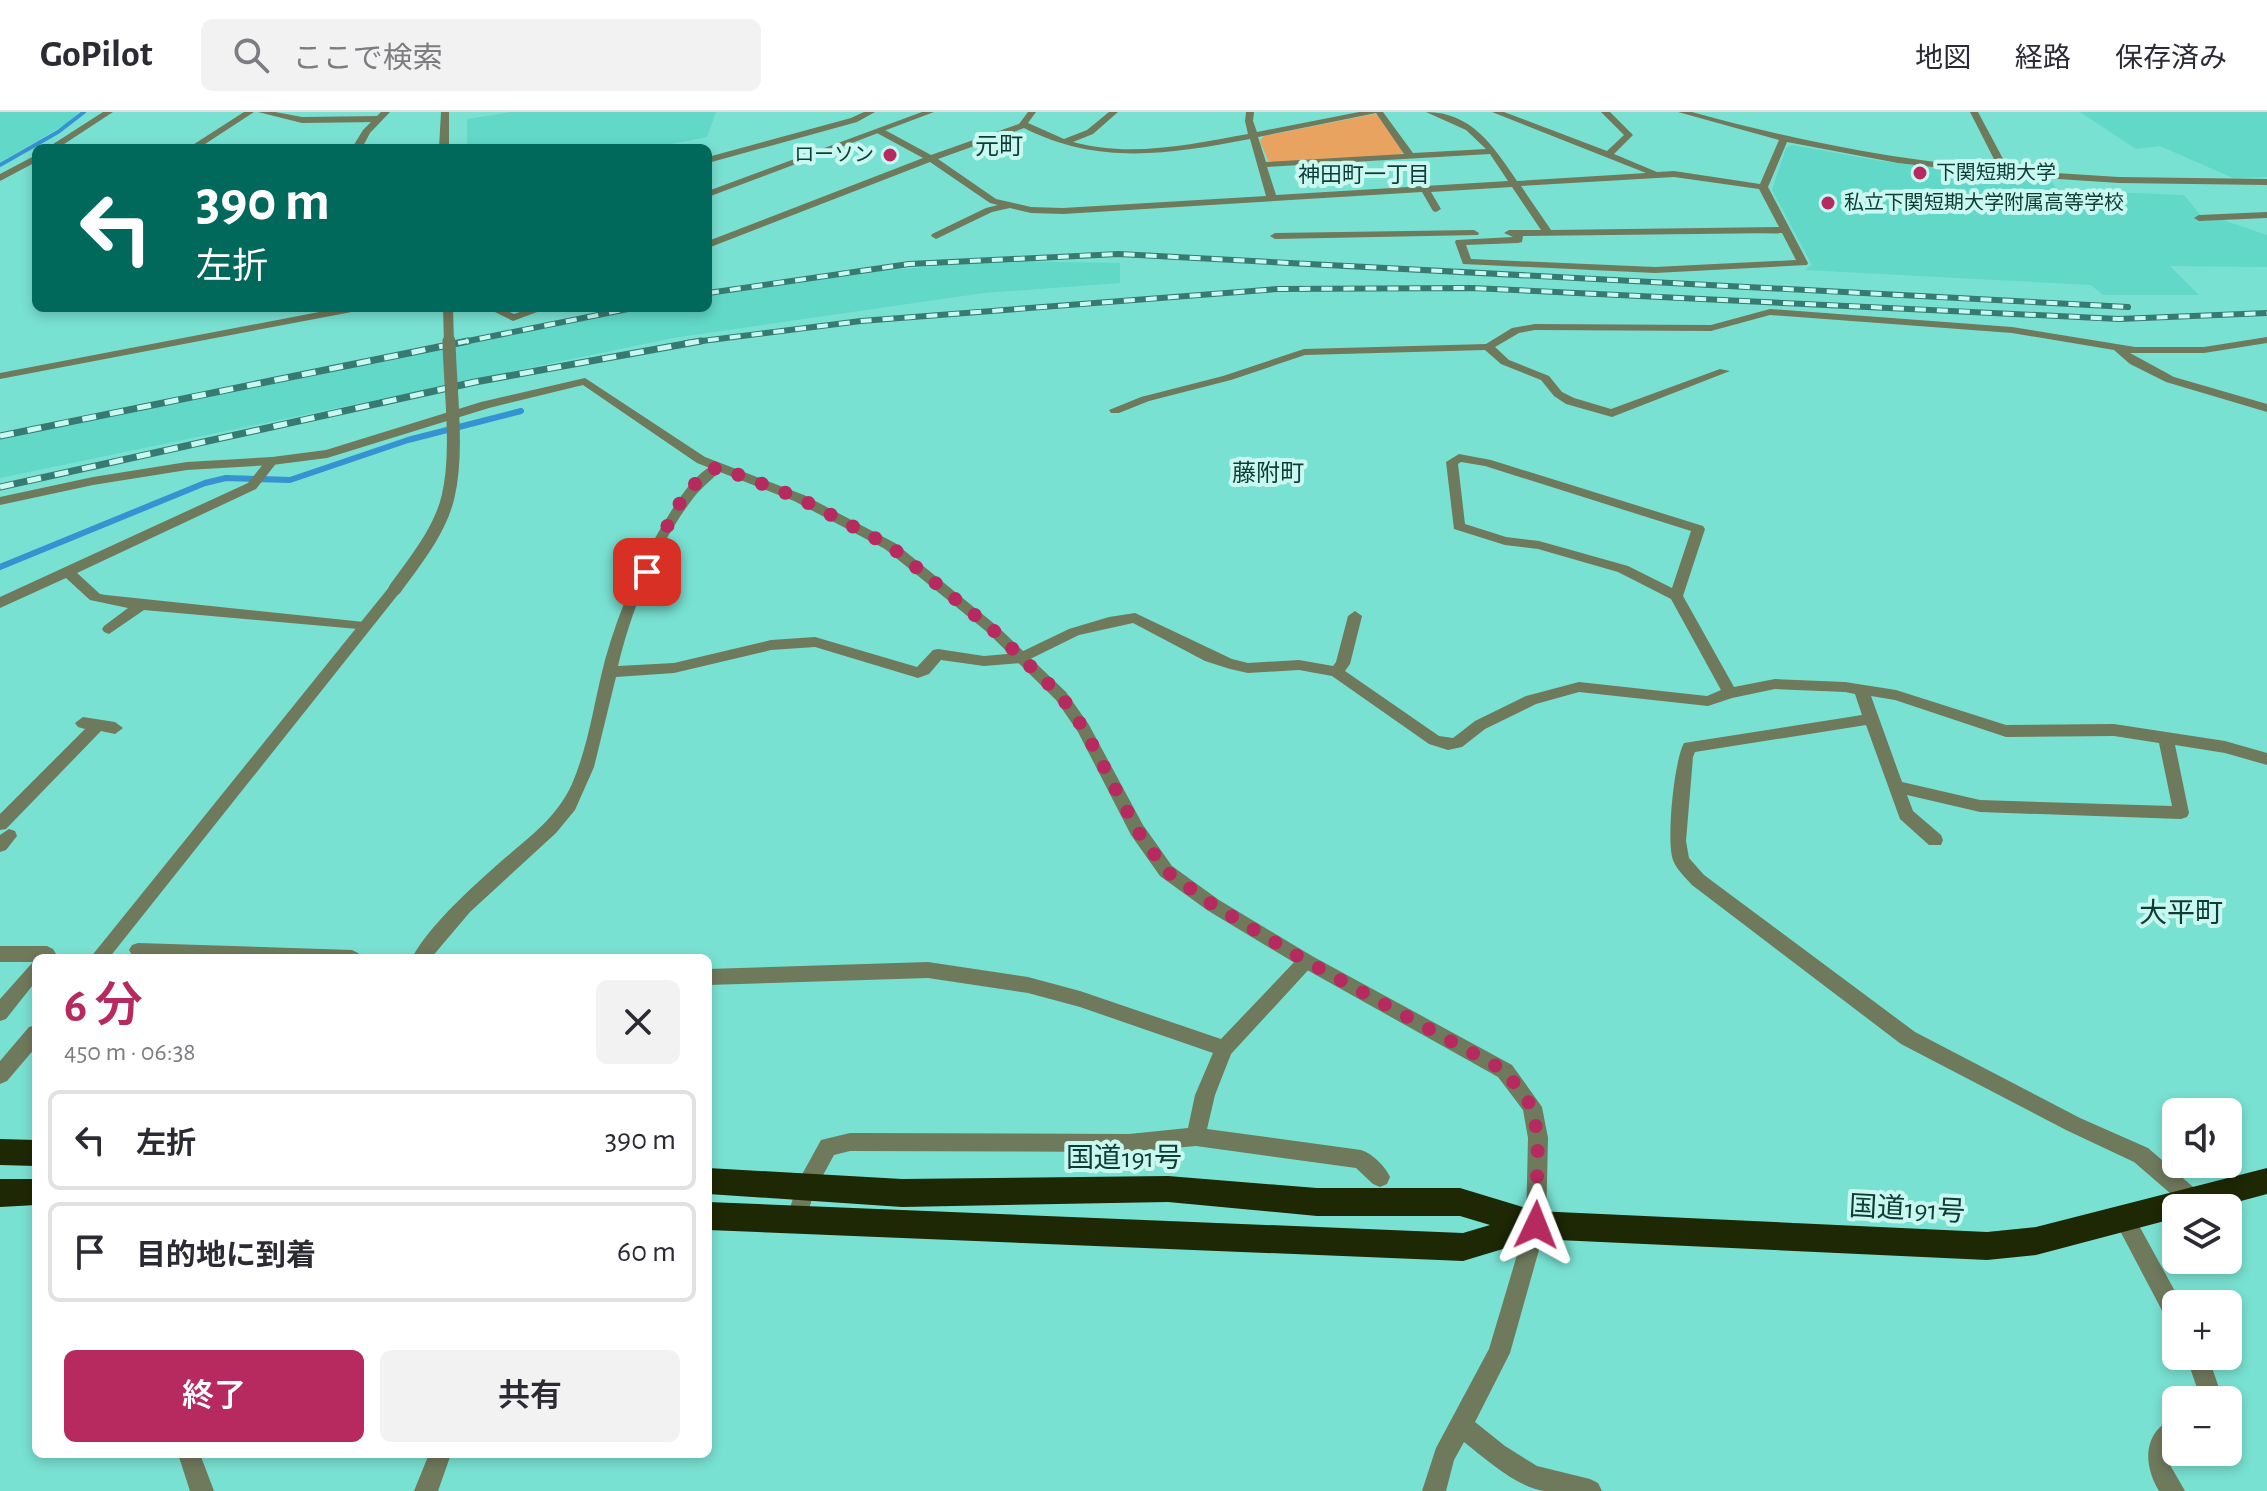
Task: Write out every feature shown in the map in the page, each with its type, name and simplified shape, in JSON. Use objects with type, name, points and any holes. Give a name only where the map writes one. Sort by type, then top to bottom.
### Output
[{"type":"highway","points":[[0,1152],[32,1153]]},
{"type":"highway","name":"国道191号","points":[[712,1181],[902,1193],[1168,1189],[1317,1202],[1460,1202],[1536,1225],[1987,1246],[2036,1241],[2162,1207]]},
{"type":"highway","name":"国道191号","points":[[2213,1194],[2267,1181]]},
{"type":"highway","points":[[0,1193],[32,1192]]},
{"type":"highway","name":"国道191号","points":[[712,1216],[1463,1247],[1536,1225]]},
{"type":"street","points":[[58,144],[109,112]]},
{"type":"street","points":[[199,144],[250,112]]},
{"type":"street","points":[[262,112],[302,120],[382,116]]},
{"type":"street","points":[[444,144],[445,112]]},
{"type":"street","points":[[712,159],[871,112]]},
{"type":"street","points":[[712,193],[930,112]]},
{"type":"street","points":[[1024,125],[1023,120],[1032,112]]},
{"type":"street","points":[[1065,142],[1090,132],[1114,112]]},
{"type":"street","points":[[1250,112],[1253,135],[1272,199]]},
{"type":"street","points":[[712,243],[988,136],[1024,125],[1065,142],[1107,151],[1144,153],[1372,112]]},
{"type":"street","points":[[1379,112],[1385,116],[1410,155]]},
{"type":"street","points":[[1430,112],[1457,118],[1492,151],[1548,233]]},
{"type":"street","points":[[1496,112],[1661,175]]},
{"type":"street","points":[[1605,112],[1629,135],[1607,156]]},
{"type":"street","points":[[1682,112],[1783,141],[2007,176],[2267,182]]},
{"type":"street","points":[[1974,112],[2007,176]]},
{"type":"street","points":[[360,144],[382,116]]},
{"type":"street","points":[[860,117],[932,159],[993,201],[1007,206],[1063,211],[1661,175],[1685,175],[1763,187]]},
{"type":"street","points":[[1763,187],[1783,141]]},
{"type":"street","points":[[1261,165],[1492,151]]},
{"type":"street","points":[[0,178],[32,160]]},
{"type":"street","points":[[1518,233],[1518,240],[1460,242],[1467,262],[1655,270],[1803,263],[1763,187]]},
{"type":"street","points":[[1425,189],[1436,209]]},
{"type":"street","points":[[936,236],[989,210],[1007,206]]},
{"type":"street","points":[[2199,218],[2267,215]]},
{"type":"street","points":[[1275,236],[1787,230]]},
{"type":"street","points":[[0,376],[336,312]]},
{"type":"street","points":[[102,954],[395,589],[427,544],[448,498],[452,453],[448,312]]},
{"type":"street","points":[[500,312],[513,318],[531,312]]},
{"type":"street","points":[[1115,410],[1304,352],[1488,347],[1522,328],[1711,328],[1770,312],[2012,330],[2118,348],[2204,350],[2267,340]]},
{"type":"street","points":[[1488,347],[1505,362],[1545,378],[1558,394],[1570,401],[1612,413],[1724,371]]},
{"type":"street","points":[[2118,348],[2129,358],[2179,382],[2267,408]]},
{"type":"street","points":[[0,501],[93,481],[187,466],[268,466],[327,454],[366,444],[435,419],[585,381],[701,460],[799,498],[890,546],[1022,658],[1061,696],[1084,729],[1137,830],[1166,871],[1213,905],[1306,961],[1505,1071],[1532,1107],[1538,1138],[1536,1225],[1499,1353],[1444,1456],[1434,1491]]},
{"type":"street","points":[[1676,596],[1698,529],[1487,463],[1459,458],[1452,462],[1459,526],[1505,541],[1539,545],[1623,569],[1676,596],[1730,693]]},
{"type":"street","points":[[0,603],[252,486],[268,466]]},
{"type":"street","points":[[424,954],[458,912],[566,810],[584,779],[616,644],[672,516],[697,481],[718,467]]},
{"type":"street","points":[[67,571],[95,597],[141,605],[364,627]]},
{"type":"street","points":[[109,629],[141,605]]},
{"type":"street","points":[[1336,672],[1343,664],[1355,616]]},
{"type":"street","points":[[610,672],[674,668],[791,642],[833,646],[918,673],[938,654],[984,661],[1022,658],[1074,632],[1135,618],[1210,657],[1230,664],[1248,668],[1299,665],[1336,672],[1434,740],[1448,744],[1457,743],[1480,725],[1531,700],[1579,687],[1708,701],[1775,684],[1896,695],[2006,731],[2114,730],[2166,737],[2267,759]]},
{"type":"street","points":[[1861,690],[1906,815],[1935,840]]},
{"type":"street","points":[[1870,719],[1689,747],[1685,757],[1678,841],[1686,870],[1908,1038],[2073,1124],[2141,1155],[2186,1194]]},
{"type":"street","points":[[3,835],[90,725],[115,728]]},
{"type":"street","points":[[1894,786],[1980,806],[2181,813],[2166,737]]},
{"type":"street","points":[[138,950],[245,954]]},
{"type":"street","points":[[0,954],[32,954]]},
{"type":"street","points":[[1196,1137],[1205,1095],[1224,1049],[1306,961]]},
{"type":"street","points":[[712,977],[928,970],[1028,985],[1080,999],[1224,1049]]},
{"type":"street","points":[[0,1013],[32,973]]},
{"type":"street","points":[[0,1075],[32,1038]]},
{"type":"street","points":[[796,1220],[806,1187],[828,1147],[850,1142],[1129,1143],[1196,1137],[1361,1159],[1380,1177]]},
{"type":"street","points":[[2124,1218],[2163,1290]]},
{"type":"street","points":[[1461,1425],[1497,1454],[1532,1476],[1590,1491]]},
{"type":"street","points":[[2162,1441],[2156,1454],[2165,1481],[2173,1491]]},
{"type":"street","points":[[190,1458],[202,1491]]},
{"type":"street","points":[[426,1491],[438,1458]]},
{"type":"shaded area","points":[[0,112],[79,112],[66,124],[0,162]]},
{"type":"shaded area","points":[[511,112],[716,112],[707,137],[671,144],[467,144],[467,119]]},
{"type":"shaded area","points":[[2080,112],[2267,112],[2267,177],[2233,178],[2160,146],[2136,149]]},
{"type":"shaded area","points":[[1374,114],[1380,116],[1404,151],[1401,155],[1269,163],[1260,141],[1264,136]]},
{"type":"shaded area","points":[[1792,145],[1881,161],[2052,182],[2057,190],[2184,195],[2202,217],[2217,218],[2267,235],[2267,267],[2170,266],[2199,295],[2103,295],[2091,285],[1805,270],[1812,265],[1772,190],[1786,148]]},
{"type":"shaded area","points":[[998,261],[1120,263],[1120,283],[984,293],[673,338],[0,478],[0,435],[627,312],[712,312],[712,295],[864,272]]},
{"type":"waterway","points":[[37,144],[84,112]]},
{"type":"waterway","points":[[0,165],[32,147]]},
{"type":"waterway","points":[[0,567],[205,483],[226,478],[290,480],[408,440],[521,411]]},
{"type":"railway","points":[[712,292],[909,264],[1119,254],[2128,307]]},
{"type":"railway","points":[[699,341],[861,321],[1278,289],[1472,288],[2119,319],[2267,313]]},
{"type":"railway","points":[[468,341],[613,312]]},
{"type":"railway","points":[[0,436],[468,341]]},
{"type":"railway","points":[[458,343],[468,341]]},
{"type":"railway","points":[[0,487],[475,382],[699,341]]},
{"type":"railway","points":[[686,343],[699,341]]},
{"type":"place","name":"ローソン","points":[[890,155]]},
{"type":"place","name":"下関短期大学","points":[[1920,173]]},
{"type":"place","name":"私立下関短期大学附属高等学校","points":[[1828,203]]},
{"type":"district","name":"元町","points":[[999,147]]},
{"type":"district","name":"神田町一丁目","points":[[1364,175]]},
{"type":"district","name":"藤附町","points":[[1268,474]]},
{"type":"district","name":"大平町","points":[[2181,914]]},
{"type":"route","points":[[647,572],[672,516],[697,481],[718,467],[799,498],[890,546],[992,629],[1061,696],[1084,729],[1137,830],[1166,871],[1213,905],[1306,961],[1505,1071],[1532,1107],[1539,1154],[1536,1225]]}]
